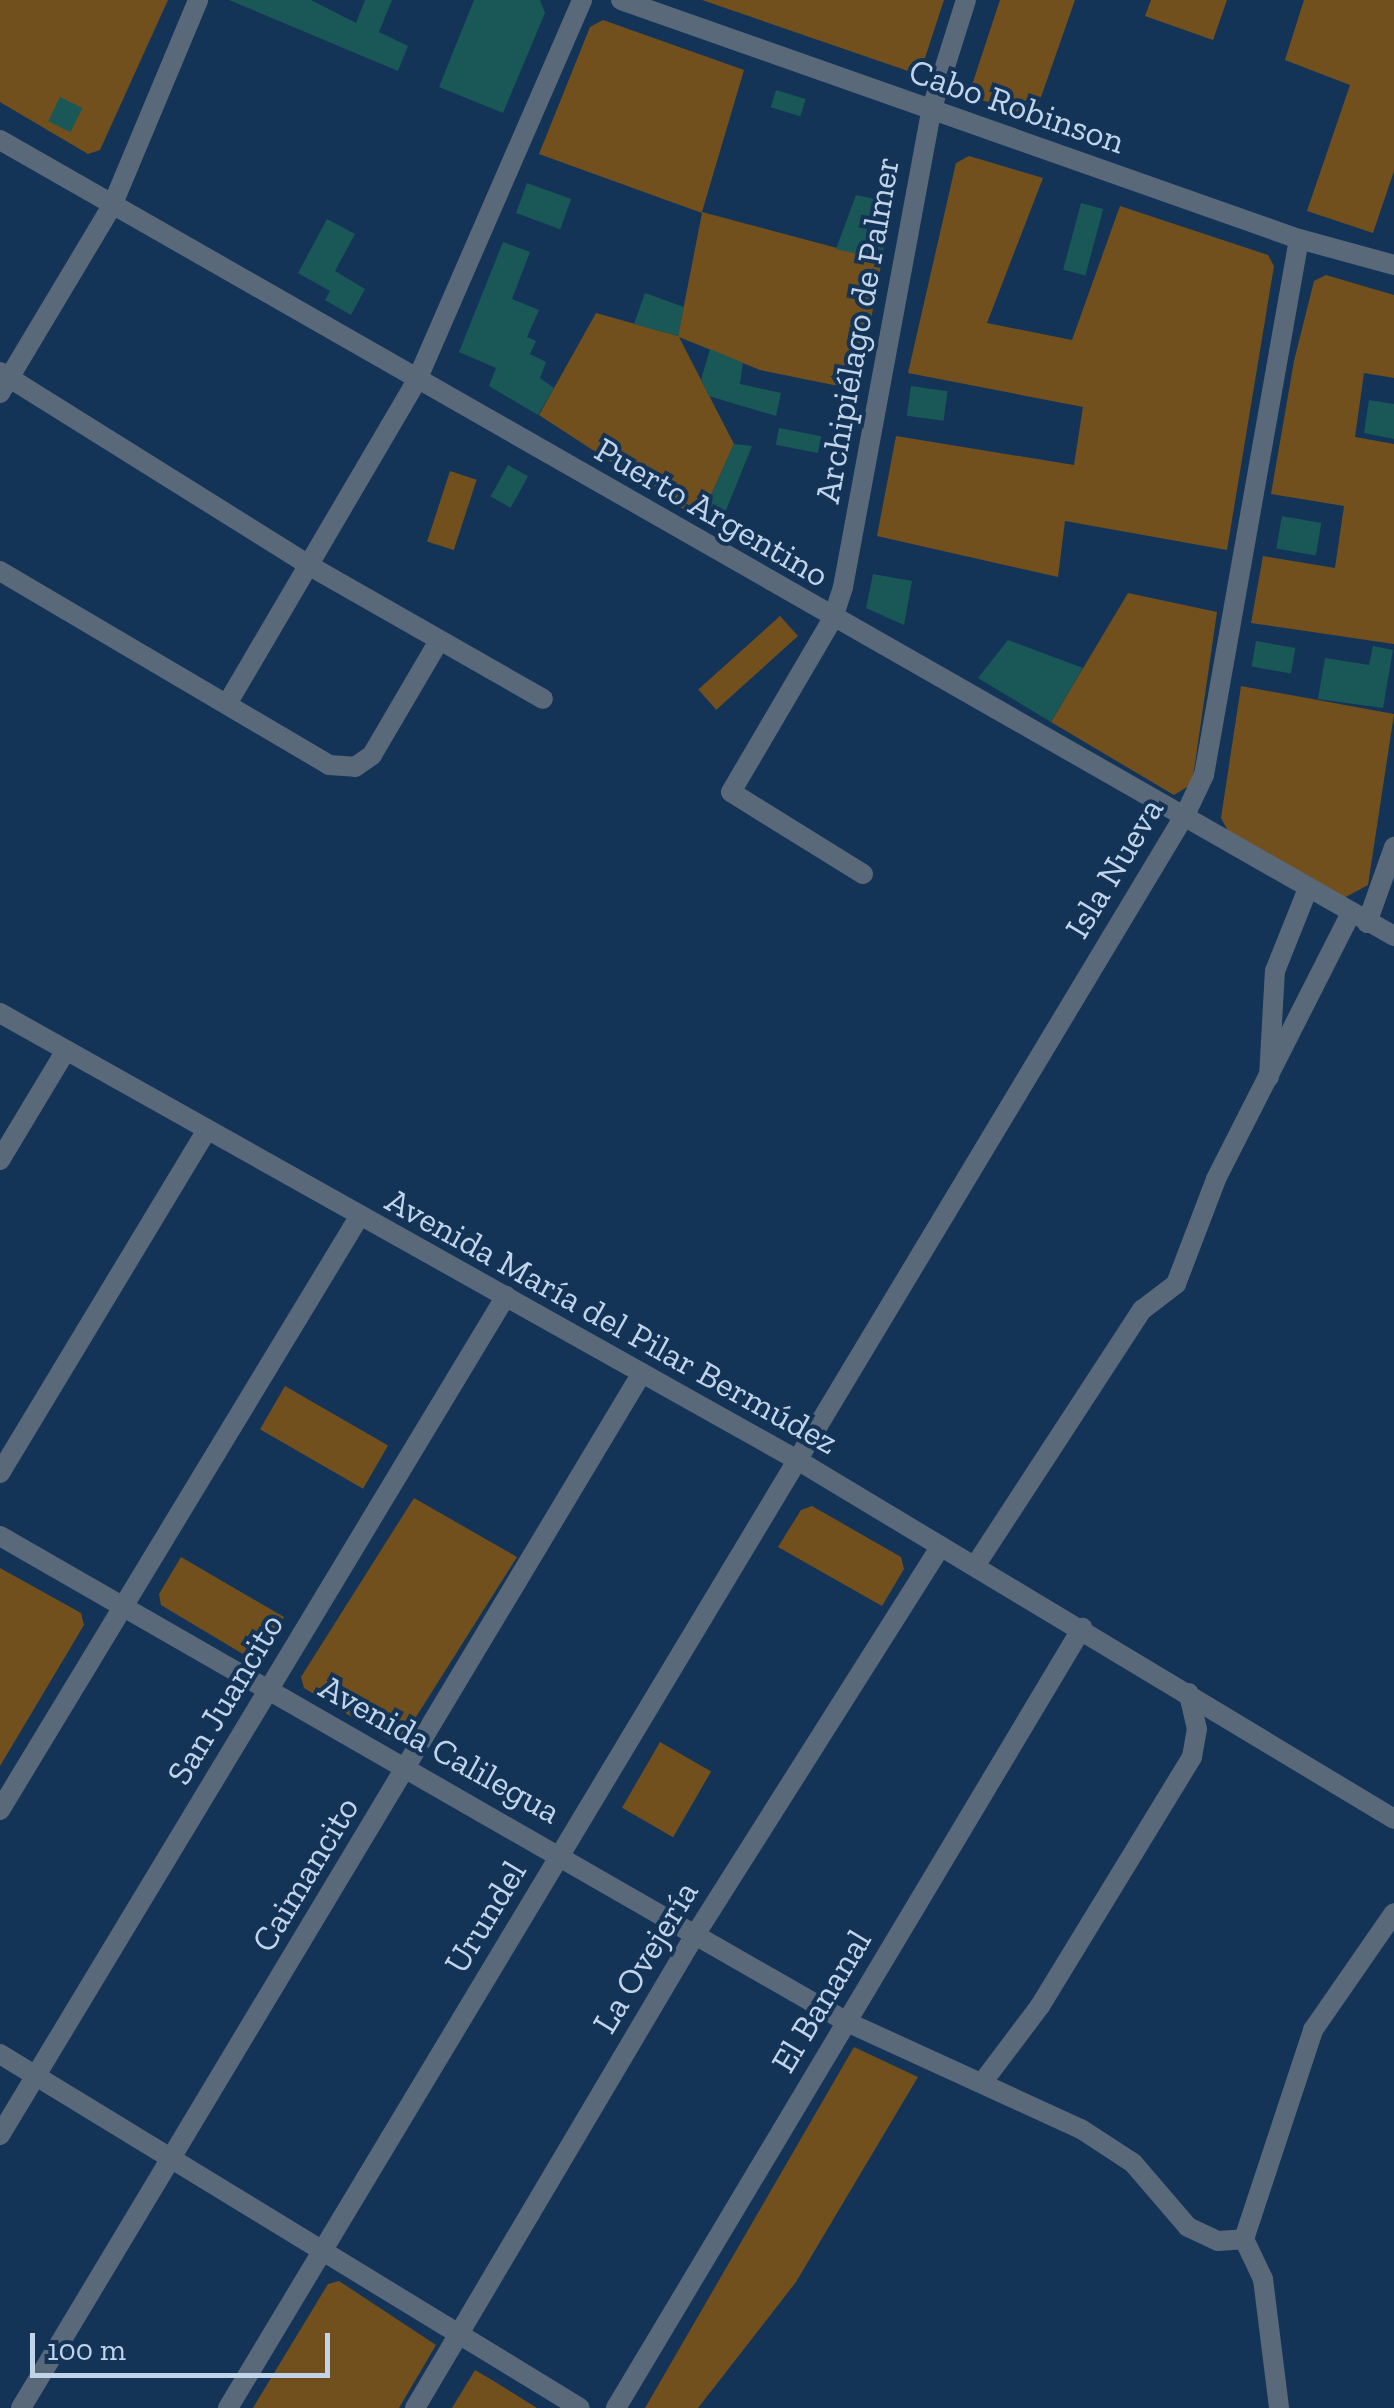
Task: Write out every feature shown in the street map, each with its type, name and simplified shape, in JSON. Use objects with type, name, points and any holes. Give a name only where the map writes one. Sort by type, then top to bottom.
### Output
[{"type":"street","points":[[198,0],[112,206],[3,381],[310,566],[543,698]]},
{"type":"street","points":[[227,704],[417,380],[582,0]]},
{"type":"street","name":"Cabo Robinson","points":[[621,0],[1299,240],[1394,265]]},
{"type":"street","name":"Archipiélago de Palmer","points":[[863,874],[730,792],[833,618],[930,111],[966,0]]},
{"type":"street","name":"Puerto Argentino","points":[[0,140],[833,618],[1186,813],[1306,891],[1394,936]]},
{"type":"street","name":"Isla Nueva","points":[[800,1462],[1186,813],[1204,776],[1299,240]]},
{"type":"street","points":[[0,570],[329,765],[355,767],[372,754],[439,641]]},
{"type":"street","points":[[975,1566],[1142,1310],[1176,1284],[1216,1180],[1394,847]]},
{"type":"street","points":[[1269,1083],[1275,971],[1306,891]]},
{"type":"street","name":"Avenida María del Pilar Bermúdez","points":[[0,1013],[800,1462],[1394,1819]]},
{"type":"street","points":[[0,1160],[66,1050]]},
{"type":"street","points":[[0,1472],[207,1130]]},
{"type":"street","points":[[0,1810],[359,1217]]},
{"type":"street","name":"San Juancito","points":[[0,2136],[506,1296]]},
{"type":"street","name":"Caimancito","points":[[21,2408],[642,1373]]},
{"type":"street","name":"Urundel","points":[[228,2408],[320,2249],[800,1462]]},
{"type":"street","name":"Avenida Calilegua","points":[[0,1536],[561,1854],[846,2022],[985,2079],[1132,2164],[1188,2227],[1218,2242],[1244,2240]]},
{"type":"street","name":"La Ovejería","points":[[415,2408],[695,1935],[941,1546]]},
{"type":"street","name":"El Bananal","points":[[616,2408],[1082,1628]]},
{"type":"street","points":[[985,2079],[1040,2006],[1192,1757],[1197,1729],[1189,1694]]},
{"type":"street","points":[[1279,2408],[1263,2279],[1244,2240],[1313,2030],[1394,1913]]},
{"type":"street","points":[[0,2054],[580,2408]]},
{"type":"shaded area","points":[[0,0],[168,0],[100,150],[88,154],[0,102]]},
{"type":"shaded area","points":[[702,0],[944,0],[922,67],[911,72]]},
{"type":"shaded area","points":[[1000,0],[1075,0],[1034,117],[978,99],[971,88]]},
{"type":"shaded area","points":[[1151,0],[1227,0],[1213,40],[1145,16]]},
{"type":"shaded area","points":[[1304,0],[1394,0],[1394,171],[1373,233],[1307,211],[1350,85],[1285,60]]},
{"type":"shaded area","points":[[603,20],[744,70],[702,212],[882,260],[858,390],[760,370],[679,337],[734,444],[700,520],[539,415],[596,313],[678,336],[702,213],[539,154],[590,27]]},
{"type":"shaded area","points":[[969,156],[1043,178],[987,323],[1072,340],[1120,206],[1268,255],[1274,266],[1227,550],[1065,521],[1058,577],[877,536],[896,436],[1074,465],[1083,407],[908,373],[956,163]]},
{"type":"shaded area","points":[[1326,275],[1394,295],[1394,378],[1364,373],[1355,437],[1394,444],[1394,644],[1251,623],[1263,556],[1335,568],[1344,506],[1271,494],[1294,361],[1314,281]]},
{"type":"shaded area","points":[[450,471],[477,480],[454,550],[427,541]]},
{"type":"shaded area","points":[[1128,593],[1217,612],[1192,784],[1174,795],[1051,722]]},
{"type":"shaded area","points":[[780,616],[798,636],[716,710],[698,690]]},
{"type":"shaded area","points":[[1241,686],[1394,714],[1368,885],[1344,898],[1228,831],[1221,818]]},
{"type":"shaded area","points":[[285,1386],[388,1446],[363,1489],[260,1429]]},
{"type":"shaded area","points":[[414,1498],[517,1557],[404,1736],[390,1740],[304,1688],[301,1677]]},
{"type":"shaded area","points":[[812,1506],[901,1557],[904,1569],[882,1606],[778,1547],[801,1510]]},
{"type":"shaded area","points":[[181,1557],[284,1617],[262,1653],[248,1657],[161,1605],[159,1594]]},
{"type":"shaded area","points":[[0,1568],[81,1613],[84,1625],[0,1766]]},
{"type":"shaded area","points":[[660,1742],[711,1772],[673,1837],[622,1808]]},
{"type":"shaded area","points":[[854,2047],[918,2077],[796,2282],[698,2408],[645,2408]]},
{"type":"shaded area","points":[[339,2281],[436,2345],[399,2408],[253,2408],[328,2284]]},
{"type":"shaded area","points":[[475,2370],[497,2383],[537,2408],[452,2408]]},
{"type":"building","points":[[229,0],[311,0],[356,23],[365,0],[392,0],[379,32],[408,46],[398,71]]},
{"type":"building","points":[[474,0],[540,0],[545,13],[503,113],[439,87]]},
{"type":"building","points":[[776,90],[806,99],[800,116],[771,107]]},
{"type":"building","points":[[60,97],[82,108],[71,132],[48,121]]},
{"type":"building","points":[[527,183],[571,199],[560,229],[516,213]]},
{"type":"building","points":[[856,195],[890,202],[882,260],[836,249]]},
{"type":"building","points":[[1081,203],[1103,209],[1085,276],[1063,270]]},
{"type":"building","points":[[327,219],[355,234],[335,271],[365,289],[351,315],[325,300],[330,291],[298,273]]},
{"type":"building","points":[[503,242],[530,252],[512,299],[539,310],[527,337],[536,341],[530,354],[546,362],[540,378],[554,388],[538,415],[489,386],[496,368],[459,352]]},
{"type":"building","points":[[645,293],[684,307],[678,336],[634,324]]},
{"type":"building","points":[[710,349],[743,363],[740,384],[781,393],[776,416],[709,396],[701,380]]},
{"type":"building","points":[[911,386],[948,391],[943,421],[907,416]]},
{"type":"building","points":[[1369,400],[1394,404],[1394,439],[1364,433]]},
{"type":"building","points":[[779,428],[821,436],[818,453],[776,445]]},
{"type":"building","points":[[734,444],[752,446],[718,530],[700,520]]},
{"type":"building","points":[[508,465],[528,476],[511,508],[491,496]]},
{"type":"building","points":[[1282,516],[1321,523],[1316,555],[1276,548]]},
{"type":"building","points":[[873,574],[912,581],[904,625],[866,608]]},
{"type":"building","points":[[1008,640],[1083,668],[1051,722],[978,678]]},
{"type":"building","points":[[1256,641],[1295,648],[1291,674],[1251,667]]},
{"type":"building","points":[[1373,646],[1393,650],[1383,708],[1318,699],[1325,658],[1369,665]]}]
